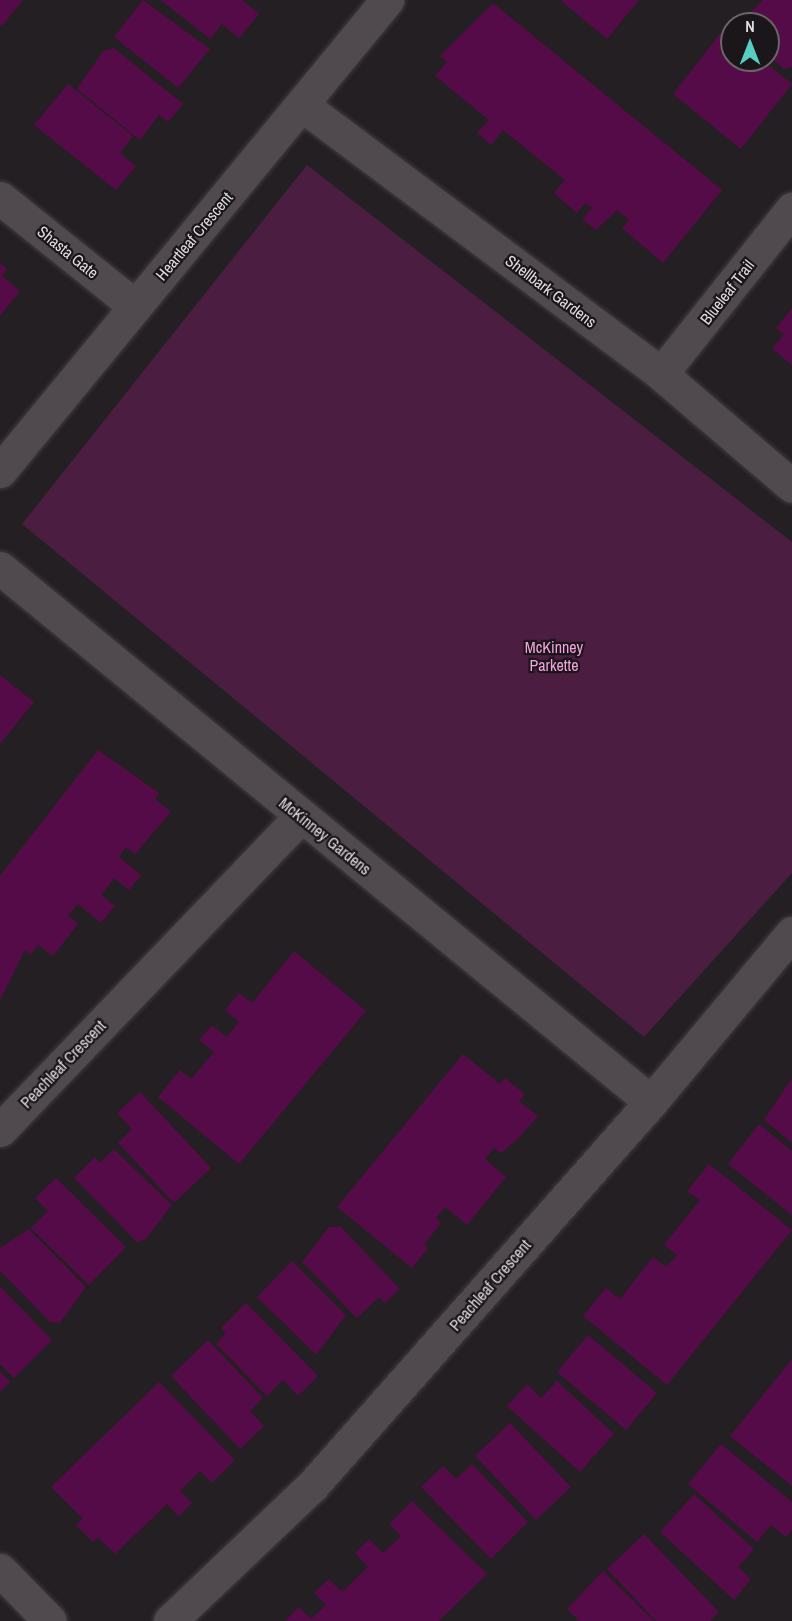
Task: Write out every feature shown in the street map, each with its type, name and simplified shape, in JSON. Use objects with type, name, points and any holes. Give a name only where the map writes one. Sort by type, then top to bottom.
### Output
[{"type":"street","name":"Heartleaf Crescent","points":[[0,471],[387,0]]},
{"type":"street","name":"Shellbark Gardens","points":[[302,105],[661,374],[792,486]]},
{"type":"street","name":"Shasta Gate","points":[[0,198],[135,306]]},
{"type":"street","name":"Blueleaf Trail","points":[[661,374],[792,209]]},
{"type":"street","name":"McKinney Gardens","points":[[0,568],[651,1102]]},
{"type":"street","name":"Peachleaf Crescent","points":[[0,1130],[301,816]]},
{"type":"street","name":"Peachleaf Crescent","points":[[170,1621],[312,1486],[651,1102],[792,933]]},
{"type":"street","points":[[0,1570],[50,1621]]},
{"type":"green space","name":"McKinney Parkette","points":[[307,165],[792,542],[792,873],[644,1037],[22,524]]},
{"type":"building","points":[[0,0],[23,0],[2,26],[0,24]]},
{"type":"building","points":[[143,0],[210,49],[178,88],[114,37]]},
{"type":"building","points":[[161,0],[242,0],[259,14],[239,38],[222,24],[210,39]]},
{"type":"building","points":[[560,0],[639,0],[607,39]]},
{"type":"building","points":[[763,0],[792,0],[792,67],[784,69],[780,66],[780,12],[751,12]]},
{"type":"building","points":[[493,3],[722,190],[663,263],[622,228],[629,220],[617,210],[596,230],[582,219],[592,208],[585,203],[577,213],[554,193],[565,180],[503,130],[491,145],[477,133],[489,120],[435,76],[447,62],[440,56]]},
{"type":"building","points":[[720,34],[720,72],[777,72],[792,84],[741,149],[673,94]]},
{"type":"building","points":[[114,48],[183,104],[168,122],[159,115],[140,140],[77,89],[103,51]]},
{"type":"building","points":[[68,84],[133,136],[120,153],[136,166],[116,190],[34,125]]},
{"type":"building","points":[[0,263],[7,269],[2,276],[20,291],[0,316]]},
{"type":"building","points":[[792,308],[792,365],[772,349],[784,334],[776,328]]},
{"type":"building","points":[[0,675],[34,702],[0,744]]},
{"type":"building","points":[[98,750],[159,793],[155,799],[171,812],[135,854],[126,847],[119,857],[141,875],[129,890],[114,878],[101,895],[115,906],[101,923],[78,904],[68,915],[78,924],[53,956],[38,945],[31,955],[25,950],[0,1000],[0,876]]},
{"type":"building","points":[[294,951],[366,1011],[239,1164],[158,1097],[180,1070],[191,1079],[214,1052],[199,1040],[212,1025],[227,1037],[239,1022],[225,1010],[239,993],[252,1003]]},
{"type":"building","points":[[463,1054],[500,1084],[505,1078],[525,1094],[519,1101],[538,1116],[518,1139],[501,1153],[494,1148],[485,1159],[506,1177],[467,1225],[445,1207],[436,1218],[441,1223],[424,1245],[428,1248],[412,1268],[337,1207]]},
{"type":"building","points":[[792,1078],[792,1143],[764,1120]]},
{"type":"building","points":[[140,1092],[211,1168],[174,1203],[118,1143],[132,1129],[117,1113]]},
{"type":"building","points":[[759,1124],[792,1151],[792,1215],[728,1164]]},
{"type":"building","points":[[114,1149],[172,1205],[145,1240],[137,1242],[74,1178],[95,1157],[100,1163]]},
{"type":"building","points":[[709,1164],[792,1230],[667,1385],[583,1316],[606,1288],[620,1299],[653,1257],[666,1267],[677,1255],[664,1245],[700,1200],[687,1191]]},
{"type":"building","points":[[56,1178],[126,1247],[89,1285],[31,1228],[48,1211],[35,1198]]},
{"type":"building","points":[[329,1227],[341,1227],[400,1289],[385,1303],[379,1297],[357,1318],[302,1262]]},
{"type":"building","points":[[29,1229],[86,1287],[60,1323],[50,1322],[0,1271],[0,1248]]},
{"type":"building","points":[[292,1261],[346,1315],[316,1355],[257,1297]]},
{"type":"building","points":[[0,1286],[52,1340],[14,1378],[0,1364]]},
{"type":"building","points":[[246,1303],[318,1376],[298,1396],[283,1380],[267,1396],[216,1344],[226,1333],[221,1328]]},
{"type":"building","points":[[588,1335],[657,1393],[626,1430],[557,1372]]},
{"type":"building","points":[[208,1340],[263,1398],[250,1411],[264,1426],[240,1449],[171,1376]]},
{"type":"building","points":[[792,1359],[792,1486],[730,1436]]},
{"type":"building","points":[[0,1371],[10,1382],[0,1392]]},
{"type":"building","points":[[557,1381],[614,1434],[580,1472],[507,1406],[527,1384],[541,1398]]},
{"type":"building","points":[[159,1382],[235,1460],[212,1483],[200,1471],[180,1491],[192,1503],[179,1516],[167,1504],[115,1554],[98,1537],[93,1542],[76,1525],[83,1519],[51,1487]]},
{"type":"building","points":[[510,1423],[571,1487],[536,1520],[475,1456]]},
{"type":"building","points":[[721,1444],[792,1502],[792,1530],[786,1537],[771,1525],[757,1542],[688,1484]]},
{"type":"building","points":[[472,1464],[528,1522],[491,1559],[421,1487],[443,1466],[456,1479]]},
{"type":"building","points":[[694,1494],[754,1549],[738,1567],[751,1579],[734,1600],[660,1532]]},
{"type":"building","points":[[412,1501],[487,1574],[439,1621],[285,1621],[299,1607],[311,1619],[326,1605],[314,1593],[329,1579],[342,1592],[368,1567],[355,1553],[369,1539],[383,1553],[401,1536],[389,1524]]},
{"type":"building","points":[[644,1534],[719,1612],[710,1621],[656,1621],[607,1569]]},
{"type":"building","points":[[603,1571],[654,1621],[579,1621],[567,1609]]}]
